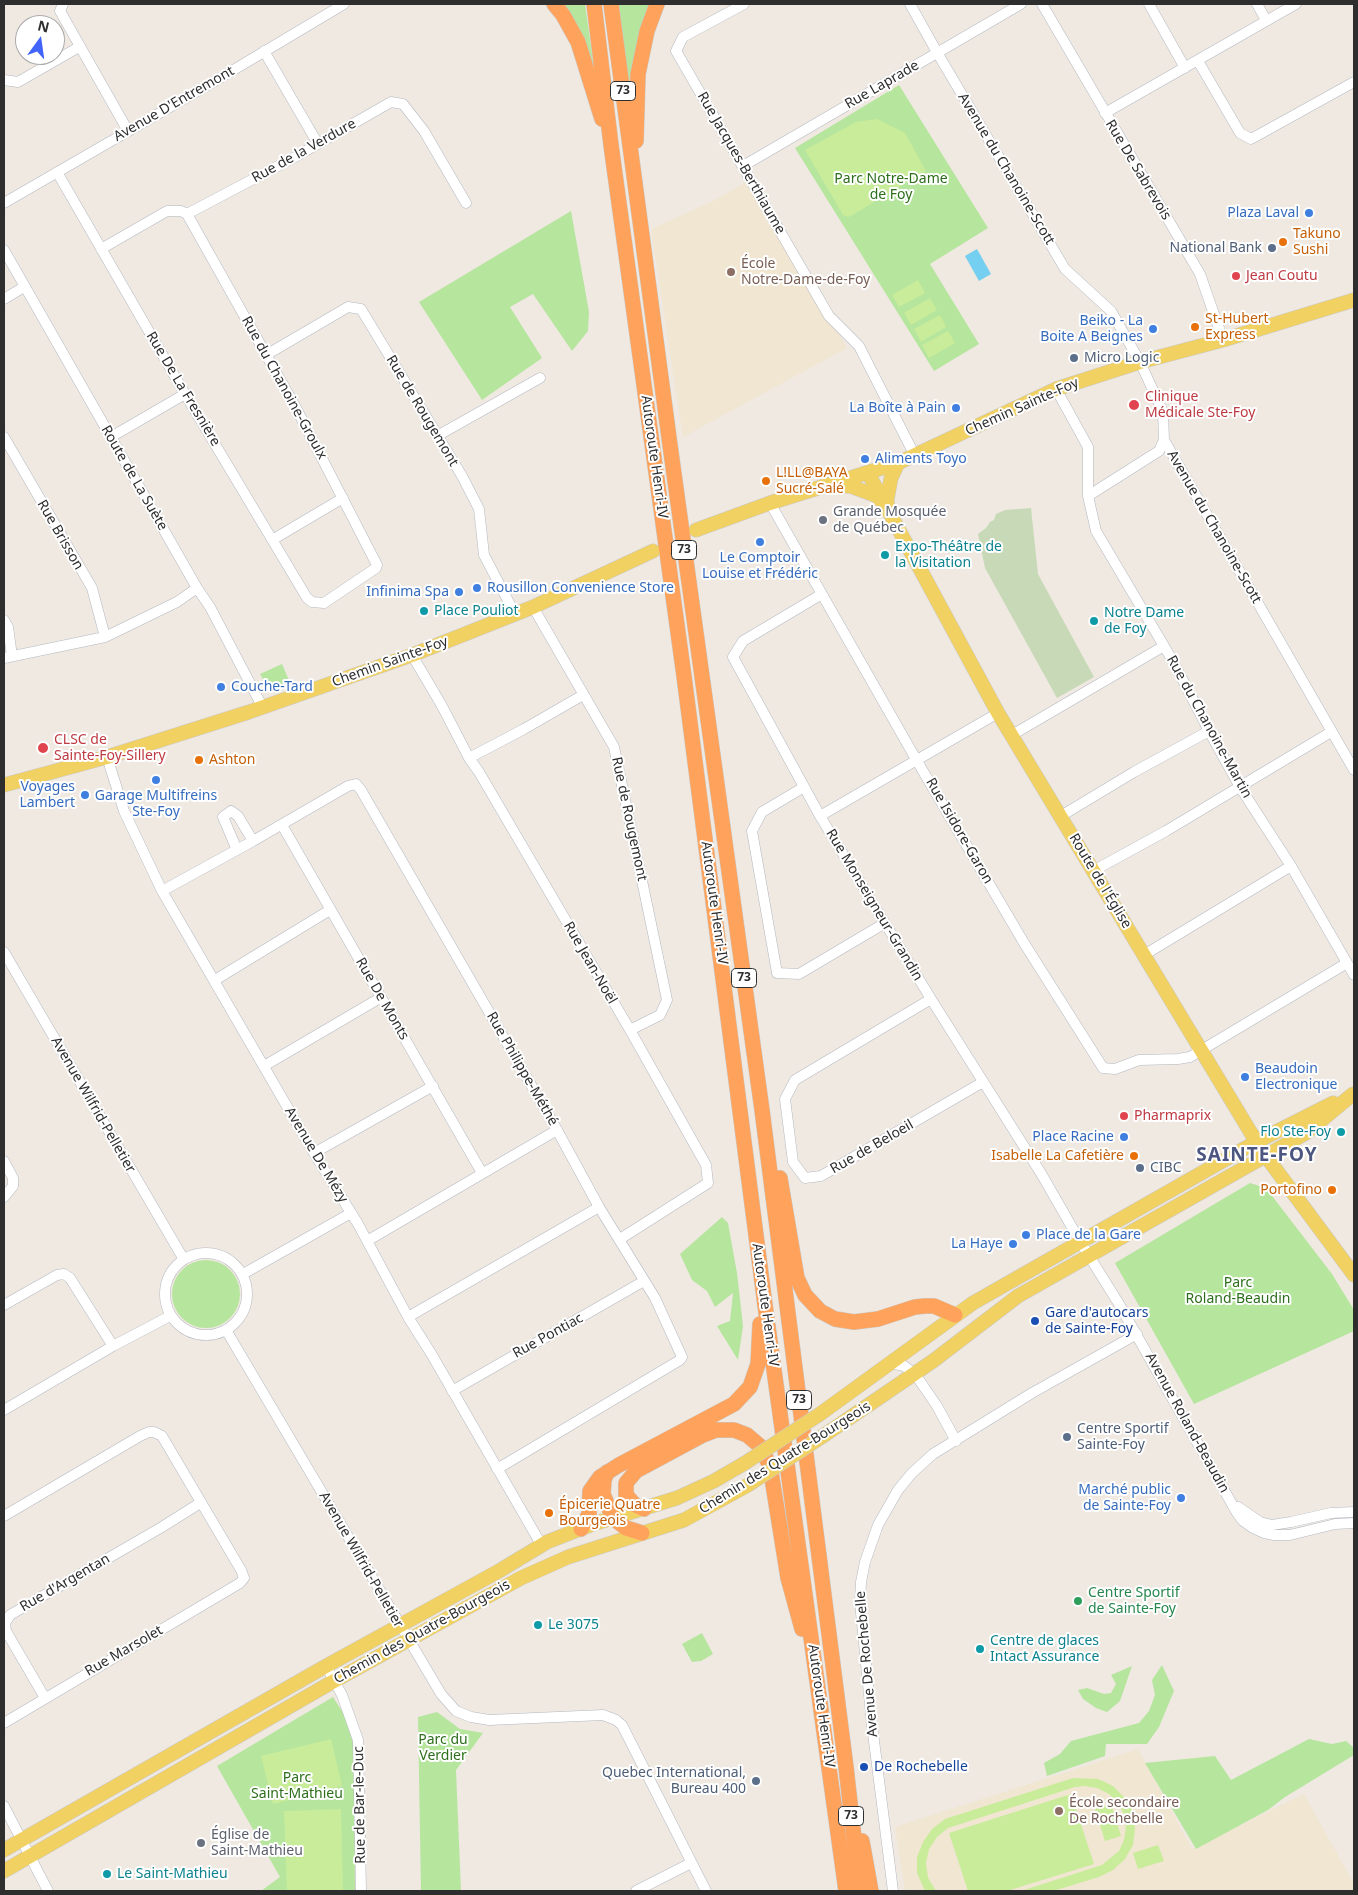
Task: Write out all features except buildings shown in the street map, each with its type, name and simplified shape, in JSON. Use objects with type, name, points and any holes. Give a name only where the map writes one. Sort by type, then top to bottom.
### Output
[{"type":"highway","points":[[554,4],[563,15],[578,42],[611,145]]},
{"type":"highway","name":"Autoroute Henri-IV","points":[[594,4],[611,145],[684,676],[765,1305],[846,1891]]},
{"type":"highway","name":"Autoroute Henri-IV","points":[[611,4],[767,1153],[846,1767],[860,1891]]},
{"type":"highway","points":[[634,177],[638,74],[647,30],[657,4]]},
{"type":"highway","points":[[767,1153],[779,1170],[797,1278],[805,1295],[820,1311],[835,1319],[854,1322],[878,1319],[920,1306],[934,1306],[955,1315]]},
{"type":"highway","points":[[580,1529],[589,1514],[590,1491],[600,1477],[729,1406],[750,1387],[758,1364],[760,1324],[765,1305]]},
{"type":"highway","points":[[644,1509],[629,1500],[625,1489],[630,1476],[650,1462],[716,1430],[725,1429],[740,1432],[760,1446],[770,1466],[788,1578],[818,1688]]},
{"type":"highway","points":[[608,1472],[604,1480],[603,1494],[613,1518],[626,1528],[642,1533]]},
{"type":"highway","points":[[846,1767],[871,1891]]},
{"type":"main road","name":"Chemin Sainte-Foy","points":[[696,530],[770,503],[830,486],[898,463],[1056,389],[1140,362],[1224,340],[1354,300]]},
{"type":"main road","points":[[888,510],[886,500],[891,478],[898,463]]},
{"type":"main road","name":"Route de l'Église","points":[[868,473],[998,713],[1256,1142],[1354,1275]]},
{"type":"main road","points":[[830,486],[850,486],[877,496],[888,510]]},
{"type":"main road","name":"Chemin Sainte-Foy","points":[[4,785],[107,756],[263,708],[412,655],[533,607],[654,551]]},
{"type":"main road","name":"Chemin des Quatre-Bourgeois","points":[[4,1850],[326,1666],[542,1546],[580,1529],[690,1493],[714,1481],[820,1414],[973,1303],[1256,1142],[1354,1093]]},
{"type":"main road","name":"Chemin des Quatre-Bourgeois","points":[[4,1871],[334,1680],[532,1572],[568,1557],[684,1520],[748,1485],[915,1374],[1018,1296],[1306,1133],[1354,1093]]},
{"type":"street","points":[[63,4],[60,11],[128,131]]},
{"type":"street","name":"Avenue D'Entremont","points":[[4,203],[344,4]]},
{"type":"street","name":"Rue Jacques-Berthiaume","points":[[744,4],[683,37],[676,49],[829,316],[859,346],[915,456]]},
{"type":"street","name":"Avenue du Chanoine-Scott","points":[[910,4],[1065,269],[1111,311],[1140,362],[1162,412],[1164,440],[1354,770]]},
{"type":"street","name":"Rue Laprade","points":[[744,166],[1021,4]]},
{"type":"street","name":"Rue De Sabrevois","points":[[1042,4],[1200,274],[1224,340]]},
{"type":"street","points":[[1149,4],[1185,68]]},
{"type":"street","points":[[1257,4],[1266,20]]},
{"type":"street","points":[[1105,114],[1296,4]]},
{"type":"street","points":[[4,80],[18,82],[79,47]]},
{"type":"street","points":[[264,51],[318,144]]},
{"type":"street","points":[[1198,61],[1240,133],[1250,139],[1354,82]]},
{"type":"street","name":"Rue de la Verdure","points":[[187,214],[392,102],[403,104],[424,131],[466,203]]},
{"type":"street","name":"Rue De La Fresnière","points":[[57,172],[184,394],[307,598],[312,602]]},
{"type":"street","points":[[101,249],[167,211],[181,211],[187,214]]},
{"type":"street","name":"Rue du Chanoine-Groulx","points":[[187,214],[266,355],[377,565],[376,568],[324,603],[312,602]]},
{"type":"street","name":"Route de La Suète","points":[[4,250],[197,588],[210,607],[263,708]]},
{"type":"street","points":[[4,299],[24,287]]},
{"type":"street","name":"Rue de Rougemont","points":[[266,355],[348,308],[361,309],[462,476],[479,509],[484,555],[515,614]]},
{"type":"street","points":[[437,436],[540,378]]},
{"type":"street","name":"Rue du Chanoine-Martin","points":[[1056,389],[1088,447],[1088,496],[1096,531],[1164,646],[1240,787],[1291,866],[1354,975]]},
{"type":"street","points":[[111,436],[184,394]]},
{"type":"street","name":"Rue Brisson","points":[[4,437],[92,588],[105,637]]},
{"type":"street","points":[[1088,496],[1159,451],[1164,440]]},
{"type":"street","points":[[272,540],[343,498]]},
{"type":"street","name":"Rue Isidore-Garon","points":[[770,503],[917,761],[1024,943],[1103,1068],[1115,1069],[1139,1060],[1190,1057],[1201,1050]]},
{"type":"street","points":[[4,620],[8,627],[8,657],[105,637],[177,602],[197,588]]},
{"type":"street","name":"Rue Monseigneur-Grandin","points":[[822,594],[743,642],[733,657],[820,816],[931,1000],[1042,1175],[1081,1243]]},
{"type":"street","name":"Rue de Rougemont","points":[[533,607],[614,747],[666,1000],[660,1015],[630,1030]]},
{"type":"street","points":[[1012,735],[1164,646]]},
{"type":"street","name":"Rue Jean-Noël","points":[[412,655],[442,706],[469,758],[630,1030],[706,1165],[708,1183],[620,1239]]},
{"type":"street","points":[[469,758],[524,729],[583,694]]},
{"type":"street","points":[[820,816],[998,713]]},
{"type":"street","points":[[1061,816],[1134,772],[1209,731]]},
{"type":"street","points":[[1093,871],[1166,831],[1331,732]]},
{"type":"street","name":"Avenue De Mézy","points":[[107,756],[124,811],[162,891],[314,1153],[351,1213],[408,1317],[542,1546]]},
{"type":"street","name":"Rue Philippe-Méthé","points":[[282,825],[348,786],[356,784],[361,790],[557,1130],[599,1207],[655,1298],[682,1357],[680,1360],[497,1469]]},
{"type":"street","points":[[804,788],[762,812],[752,832],[777,973],[799,974],[885,924]]},
{"type":"street","points":[[237,850],[223,818],[231,811],[238,816],[253,841]]},
{"type":"street","points":[[162,891],[282,825]]},
{"type":"street","name":"Rue De Monts","points":[[282,825],[482,1173]]},
{"type":"street","points":[[1144,955],[1291,866]]},
{"type":"street","points":[[215,980],[330,910]]},
{"type":"street","name":"Avenue Wilfrid-Pelletier","points":[[4,952],[183,1258]]},
{"type":"street","points":[[1201,1050],[1347,963]]},
{"type":"street","points":[[264,1066],[380,998]]},
{"type":"street","name":"Rue de Beloeil","points":[[931,1000],[795,1080],[784,1098],[793,1162],[805,1178],[821,1176],[983,1082]]},
{"type":"street","points":[[314,1153],[432,1086]]},
{"type":"street","points":[[367,1241],[557,1130]]},
{"type":"street","points":[[4,1161],[14,1178],[12,1186],[4,1197]]},
{"type":"street","points":[[408,1317],[599,1207]]},
{"type":"street","points":[[243,1274],[351,1213]]},
{"type":"street","name":"Avenue Roland-Beaudin","points":[[1081,1243],[1136,1334],[1243,1521],[1264,1533],[1290,1535],[1335,1524],[1354,1523]]},
{"type":"street","points":[[197,1253],[211,1253],[224,1256],[235,1264],[243,1274],[247,1293],[244,1311],[237,1322],[226,1330],[215,1335],[190,1332],[179,1326],[170,1316],[165,1304],[164,1290],[174,1266],[183,1258],[197,1253]]},
{"type":"street","points":[[4,1305],[57,1275],[64,1274],[70,1278],[113,1346]]},
{"type":"street","name":"Rue Pontiac","points":[[452,1391],[644,1281]]},
{"type":"street","points":[[4,1410],[113,1346],[170,1316]]},
{"type":"street","name":"Avenue Wilfrid-Pelletier","points":[[226,1330],[440,1694],[456,1711],[471,1718],[489,1720],[604,1715],[616,1720],[622,1725],[706,1891]]},
{"type":"street","name":"Avenue De Rochebelle","points":[[893,1891],[861,1621],[861,1582],[869,1546],[898,1490],[912,1473],[933,1454],[1040,1389],[1136,1334]]},
{"type":"street","points":[[890,1363],[904,1366],[915,1374],[937,1406],[956,1441]]},
{"type":"street","points":[[4,1516],[149,1432],[162,1436],[200,1502]]},
{"type":"street","name":"Avenue Roland-Beaudin","points":[[1230,1500],[1249,1516],[1260,1522],[1272,1525],[1331,1513],[1354,1512]]},
{"type":"street","name":"Rue Marsolet","points":[[4,1723],[240,1583],[244,1578],[241,1570],[200,1502]]},
{"type":"street","name":"Rue d'Argentan","points":[[45,1698],[6,1631],[5,1623],[10,1615],[162,1527],[200,1502]]},
{"type":"street","name":"Rue de Bar-le-Duc","points":[[326,1666],[342,1695],[358,1740],[362,1891]]},
{"type":"street","points":[[4,1806],[48,1891]]},
{"type":"street","points":[[636,1891],[691,1863]]},
{"type":"shaded area","name":"École Notre-Dame-de-Foy","points":[[751,179],[847,348],[683,437],[651,229],[715,200]]},
{"type":"shaded area","name":"École secondaire De Rochebelle","points":[[1138,1749],[1192,1849],[1304,1794],[1354,1884],[1354,1891],[905,1891],[895,1827]]},
{"type":"green space","points":[[561,4],[585,4],[596,81]]},
{"type":"green space","points":[[618,4],[653,4],[630,99]]},
{"type":"green space","name":"Parc Notre-Dame de Foy","points":[[899,85],[988,228],[930,264],[979,344],[934,371],[795,148]]},
{"type":"green space","points":[[877,119],[905,133],[926,171],[849,217],[843,215],[805,150],[856,122]]},
{"type":"green space","points":[[571,211],[589,312],[588,331],[572,351],[533,294],[510,307],[542,358],[482,400],[419,302]]},
{"type":"green space","points":[[918,280],[925,293],[899,307],[892,295]]},
{"type":"green space","points":[[930,298],[937,310],[911,325],[904,313]]},
{"type":"green space","points":[[940,315],[946,327],[921,342],[914,329]]},
{"type":"green space","points":[[948,331],[955,343],[929,358],[922,345]]},
{"type":"green space","points":[[1031,508],[1038,574],[1094,677],[1057,698],[985,568],[978,534],[994,520],[996,514],[1005,510]]},
{"type":"green space","points":[[282,664],[290,683],[273,690],[268,688],[260,674]]},
{"type":"green space","name":"Parc Roland-Beaudin","points":[[1250,1183],[1266,1188],[1332,1274],[1354,1310],[1354,1331],[1194,1404],[1115,1263]]},
{"type":"green space","points":[[722,1217],[728,1223],[737,1273],[743,1326],[738,1360],[717,1326],[730,1321],[733,1293],[715,1307],[707,1291],[692,1280],[680,1254]]},
{"type":"green space","points":[[206,1260],[219,1263],[230,1270],[237,1281],[240,1294],[237,1307],[230,1318],[219,1325],[206,1328],[193,1325],[182,1318],[175,1307],[172,1294],[175,1281],[182,1270],[193,1263]]},
{"type":"green space","points":[[702,1633],[713,1654],[701,1661],[692,1662],[682,1644]]},
{"type":"green space","points":[[1162,1665],[1174,1691],[1159,1727],[1147,1744],[1106,1744],[1105,1756],[1047,1776],[1044,1763],[1060,1754],[1071,1741],[1139,1723],[1149,1711],[1155,1695],[1152,1680]]},
{"type":"green space","points":[[1132,1666],[1120,1701],[1107,1712],[1096,1708],[1083,1699],[1078,1690],[1087,1688],[1104,1694],[1111,1693],[1116,1684],[1111,1675]]},
{"type":"green space","name":"Parc Saint-Mathieu","points":[[333,1697],[347,1719],[354,1748],[355,1891],[261,1891],[280,1877],[217,1766]]},
{"type":"green space","name":"Parc du Verdier","points":[[437,1712],[460,1729],[483,1733],[456,1770],[461,1891],[421,1891],[418,1717]]},
{"type":"green space","points":[[331,1739],[342,1786],[273,1804],[261,1756]]},
{"type":"green space","points":[[1309,1739],[1332,1744],[1346,1741],[1354,1748],[1354,1755],[1285,1797],[1268,1810],[1196,1849],[1145,1763],[1215,1756],[1231,1780]]},
{"type":"green space","points":[[1073,1778],[1098,1779],[1113,1786],[1125,1798],[1133,1812],[1135,1828],[1133,1845],[1125,1859],[1113,1870],[1099,1877],[1053,1891],[1021,1891],[1102,1865],[1119,1851],[1124,1840],[1126,1827],[1124,1814],[1118,1803],[1109,1794],[1097,1788],[1075,1787],[948,1828],[937,1837],[929,1849],[926,1863],[928,1878],[936,1891],[925,1891],[917,1873],[917,1857],[923,1842],[932,1829],[945,1819]]},
{"type":"green space","points":[[1071,1794],[1094,1864],[1007,1891],[968,1891],[949,1833]]},
{"type":"green space","points":[[1111,1804],[1121,1836],[1105,1841],[1095,1809]]},
{"type":"green space","points":[[341,1809],[343,1891],[287,1891],[284,1811]]},
{"type":"green space","points":[[1158,1845],[1164,1861],[1138,1869],[1133,1853]]},
{"type":"water","points":[[977,249],[991,274],[979,281],[965,256]]},
{"type":"place","name":"Plaza Laval","points":[[1309,213]]},
{"type":"place","name":"Takuno Sushi","points":[[1283,242]]},
{"type":"place","name":"National Bank","points":[[1272,248]]},
{"type":"place","name":"École Notre-Dame-de-Foy","points":[[731,272]]},
{"type":"place","name":"Jean Coutu","points":[[1236,276]]},
{"type":"place","name":"St-Hubert Express","points":[[1195,327]]},
{"type":"place","name":"Beiko - La Boite A Beignes","points":[[1153,329]]},
{"type":"place","name":"Micro Logic","points":[[1074,358]]},
{"type":"place","name":"Clinique Médicale Ste-Foy","points":[[1134,405]]},
{"type":"place","name":"La Boîte à Pain","points":[[956,408]]},
{"type":"place","name":"Aliments Toyo","points":[[865,459]]},
{"type":"place","name":"L!LL@BAYA Sucré-Salé","points":[[766,481]]},
{"type":"place","name":"Grande Mosquée de Québec","points":[[823,520]]},
{"type":"place","name":"Le Comptoir Louise et Frédéric","points":[[760,542]]},
{"type":"place","name":"Expo-Théâtre de la Visitation","points":[[885,555]]},
{"type":"place","name":"Rousillon Convenience Store","points":[[477,588]]},
{"type":"place","name":"Infinima Spa","points":[[459,592]]},
{"type":"place","name":"Place Pouliot","points":[[424,611]]},
{"type":"place","name":"Notre Dame de Foy","points":[[1094,621]]},
{"type":"place","name":"Couche-Tard","points":[[221,687]]},
{"type":"place","name":"CLSC de Sainte-Foy-Sillery","points":[[43,748]]},
{"type":"place","name":"Ashton","points":[[199,760]]},
{"type":"place","name":"Garage Multifreins Ste-Foy","points":[[156,780]]},
{"type":"place","name":"Voyages Lambert","points":[[85,795]]},
{"type":"place","name":"Beaudoin Electronique","points":[[1245,1077]]},
{"type":"place","name":"Pharmaprix","points":[[1124,1116]]},
{"type":"place","name":"Flo Ste-Foy","points":[[1341,1132]]},
{"type":"place","name":"Place Racine","points":[[1124,1137]]},
{"type":"place","name":"Isabelle La Cafetière","points":[[1134,1156]]},
{"type":"place","name":"CIBC","points":[[1140,1168]]},
{"type":"place","name":"Portofino","points":[[1332,1190]]},
{"type":"place","name":"Place de la Gare","points":[[1026,1235]]},
{"type":"place","name":"La Haye","points":[[1013,1244]]},
{"type":"place","name":"Gare d'autocars de Sainte-Foy","points":[[1035,1321]]},
{"type":"place","name":"Centre Sportif Sainte-Foy","points":[[1067,1437]]},
{"type":"place","name":"Marché public de Sainte-Foy","points":[[1181,1498]]},
{"type":"place","name":"Épicerie Quatre Bourgeois","points":[[549,1513]]},
{"type":"place","name":"Centre Sportif de Sainte-Foy","points":[[1078,1601]]},
{"type":"place","name":"Le 3075","points":[[538,1625]]},
{"type":"place","name":"Centre de glaces Intact Assurance","points":[[980,1649]]},
{"type":"place","name":"De Rochebelle","points":[[864,1767]]},
{"type":"place","name":"Quebec International, Bureau 400","points":[[756,1781]]},
{"type":"place","name":"École secondaire De Rochebelle","points":[[1059,1811]]},
{"type":"place","name":"Église de Saint-Mathieu","points":[[201,1843]]},
{"type":"place","name":"Le Saint-Mathieu","points":[[107,1874]]},
{"type":"district","name":"SAINTE-FOY","points":[[1257,1156]]}]
